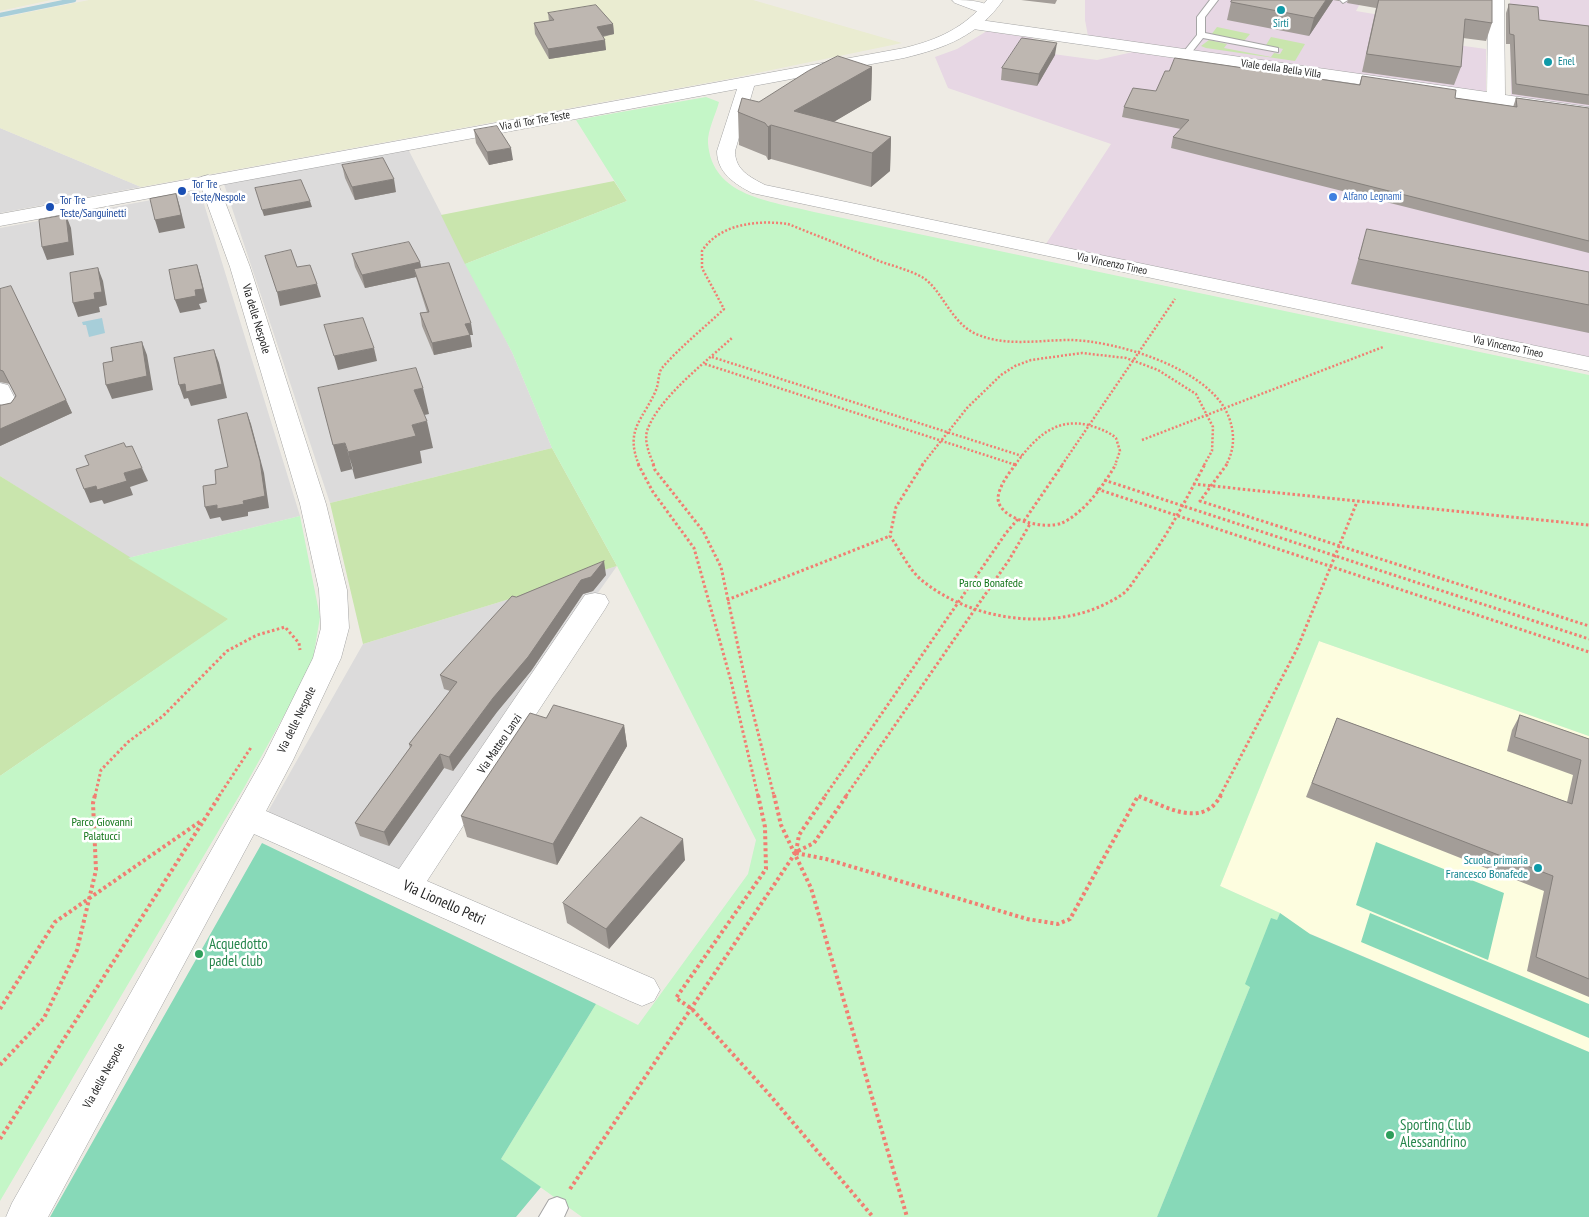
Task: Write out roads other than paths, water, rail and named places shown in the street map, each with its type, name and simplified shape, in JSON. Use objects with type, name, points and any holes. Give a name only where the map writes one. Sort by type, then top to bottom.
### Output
[{"type":"street","points":[[960,0],[991,5]]},
{"type":"street","points":[[1496,0],[1496,99]]},
{"type":"street","name":"Via di Tor Tre Teste","points":[[0,220],[896,54],[948,38],[973,24],[991,5]]},
{"type":"street","name":"Viale della Bella Villa","points":[[973,24],[1589,112]]},
{"type":"street","name":"Via Vincenzo Tineo","points":[[747,83],[726,151],[726,162],[740,179],[759,189],[1589,364]]},
{"type":"street","name":"Via delle Nespole","points":[[26,1217],[247,817],[301,715],[327,658],[335,628],[335,605],[306,482],[240,267],[208,180]]},
{"type":"street","name":"Via Matteo Lanzi","points":[[405,886],[595,602]]},
{"type":"street","name":"Via Lionello Petri","points":[[247,817],[642,990]]},
{"type":"lane","points":[[1185,55],[1201,35],[1200,24],[1202,14],[1214,0]]},
{"type":"lane","points":[[1201,35],[1276,50]]},
{"type":"water","points":[[102,318],[105,333],[89,337],[86,325],[83,325],[82,322]]},
{"type":"waterway","points":[[0,15],[74,0]]},
{"type":"place","name":"Sirti","points":[[1281,10]]},
{"type":"place","name":"Enel","points":[[1548,62]]},
{"type":"place","name":"Tor Tre Teste/Nespole","points":[[182,191]]},
{"type":"place","name":"Alfano Legnami","points":[[1333,197]]},
{"type":"place","name":"Tor Tre Teste/Sanguinetti","points":[[50,207]]},
{"type":"place","name":"Scuola primaria Francesco Bonafede","points":[[1538,868]]},
{"type":"place","name":"Acquedotto padel club","points":[[199,954]]},
{"type":"place","name":"Sporting Club Alessandrino","points":[[1390,1135]]},
{"type":"park label","name":"Parco Bonafede","points":[[991,584]]},
{"type":"park label","name":"Parco Giovanni Palatucci","points":[[102,830]]}]
